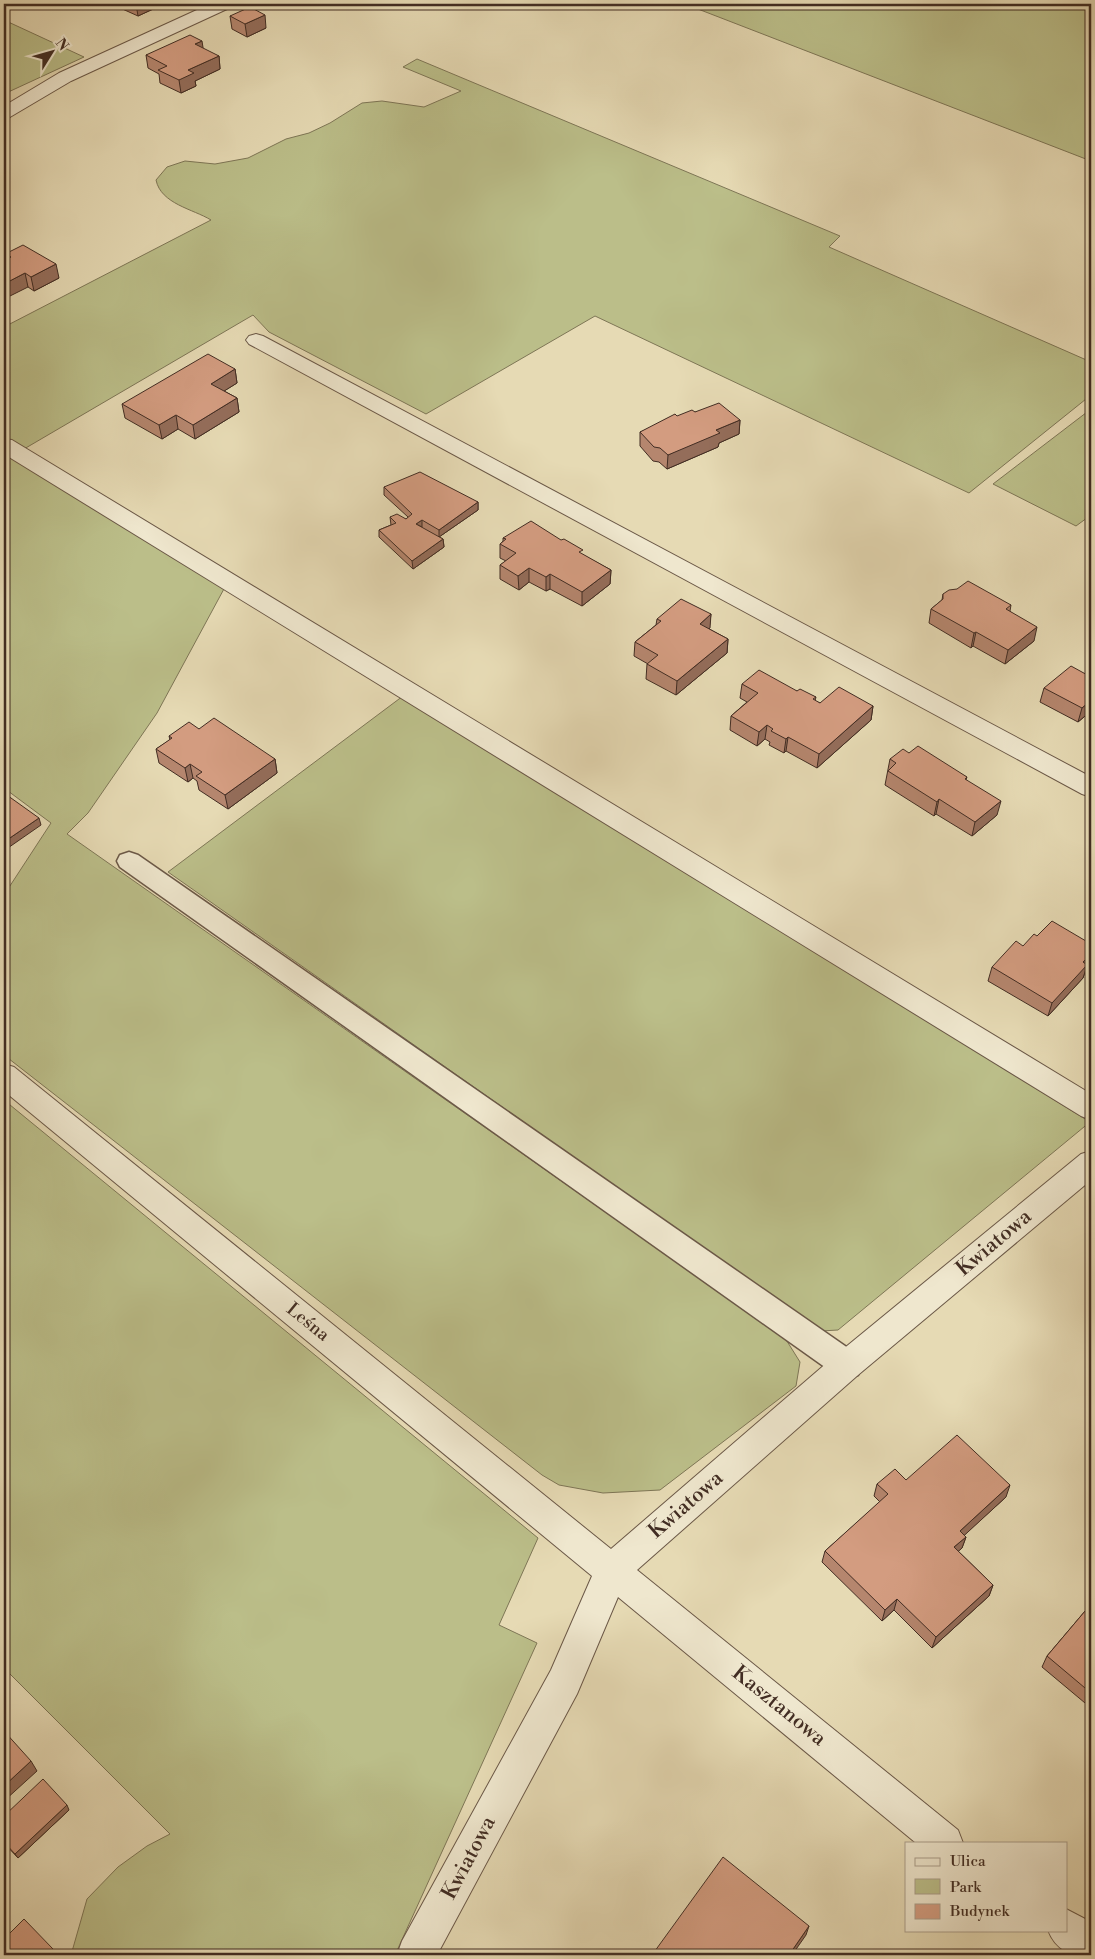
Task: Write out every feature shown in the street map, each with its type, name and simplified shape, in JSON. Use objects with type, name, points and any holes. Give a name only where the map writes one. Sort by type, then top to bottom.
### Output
[{"type":"street","points":[[4,112],[65,77],[221,5]]},
{"type":"street","points":[[256,340],[1091,788]]},
{"type":"street","points":[[4,445],[1091,1108]]},
{"type":"street","name":"Leśna","points":[[4,1075],[612,1570]]},
{"type":"street","name":"Kwiatowa","points":[[416,1955],[564,1682],[612,1570],[847,1365],[1091,1163]]},
{"type":"street","name":"Kasztanowa","points":[[612,1570],[944,1842]]},
{"type":"street","points":[[1068,1929],[1091,1945]]},
{"type":"lane","points":[[129,861],[847,1365]]},
{"type":"green space","points":[[685,4],[1091,4],[1091,161]]},
{"type":"green space","points":[[4,20],[84,57],[4,94]]},
{"type":"green space","points":[[417,59],[840,236],[829,247],[1091,362],[1091,395],[969,493],[595,316],[426,414],[269,332],[253,315],[24,449],[4,436],[4,327],[211,220],[179,205],[164,195],[156,180],[167,167],[185,161],[215,164],[248,158],[286,139],[309,133],[330,123],[362,103],[382,101],[424,107],[461,91],[403,67]]},
{"type":"green space","points":[[1091,409],[1091,515],[1076,526],[993,484]]},
{"type":"green space","points":[[4,452],[225,587],[157,713],[88,813],[67,834],[785,1338],[800,1362],[796,1386],[660,1490],[603,1493],[559,1485],[542,1475],[4,1055],[4,895],[51,823],[4,788]]},
{"type":"green space","points":[[403,696],[1090,1122],[838,1330],[821,1331],[168,872]]},
{"type":"green space","points":[[4,1100],[538,1538],[499,1625],[537,1643],[395,1955],[71,1955],[87,1899],[118,1867],[147,1846],[170,1834],[4,1668]]},
{"type":"building","points":[[250,7],[265,15],[245,24],[230,16]]},
{"type":"building","points":[[190,35],[202,41],[195,44],[219,56],[188,70],[194,73],[179,80],[158,70],[167,66],[146,55]]},
{"type":"building","points":[[23,245],[56,264],[31,277],[25,273],[4,284],[4,261],[11,257],[5,254]]},
{"type":"building","points":[[208,354],[235,369],[211,384],[237,398],[193,425],[176,415],[159,425],[122,404]]},
{"type":"building","points":[[719,403],[740,420],[716,430],[720,433],[668,455],[660,448],[654,447],[640,432],[675,414],[677,416],[692,410],[695,412]]},
{"type":"building","points":[[420,472],[478,502],[439,530],[422,520],[416,524],[443,539],[412,561],[379,530],[396,523],[390,517],[397,514],[406,519],[412,514],[384,487]]},
{"type":"building","points":[[531,521],[561,540],[564,539],[583,550],[579,552],[611,570],[582,592],[550,574],[546,577],[529,568],[518,576],[500,565],[516,553],[500,544],[506,539],[503,538]]},
{"type":"building","points":[[968,581],[1011,605],[1006,609],[1037,627],[1008,650],[931,609],[943,599],[943,594],[949,590],[957,589]]},
{"type":"building","points":[[681,599],[711,614],[700,624],[728,639],[677,681],[647,664],[658,655],[635,642],[661,621],[657,619]]},
{"type":"building","points":[[1071,666],[1091,677],[1091,700],[1082,708],[1044,688]]},
{"type":"building","points":[[759,670],[797,691],[800,689],[816,697],[813,699],[820,703],[839,687],[873,706],[819,754],[788,737],[786,739],[771,731],[773,729],[767,725],[759,732],[731,716],[758,693],[742,684]]},
{"type":"building","points":[[214,718],[275,759],[225,795],[196,776],[202,772],[190,764],[185,768],[156,749],[172,738],[169,736],[189,722],[199,729]]},
{"type":"building","points":[[918,746],[967,777],[965,779],[1001,801],[975,822],[939,799],[937,802],[888,771],[896,763],[890,759],[903,749],[909,753]]},
{"type":"building","points":[[4,793],[39,818],[4,842]]},
{"type":"building","points":[[1052,921],[1091,944],[1091,954],[1083,962],[1087,965],[1052,1003],[992,967],[1016,941],[1023,946],[1034,934],[1037,936]]},
{"type":"building","points":[[957,1435],[1010,1485],[960,1531],[966,1537],[954,1547],[993,1585],[936,1637],[897,1599],[885,1610],[825,1551],[888,1494],[877,1484],[895,1469],[906,1480]]},
{"type":"building","points":[[1091,1604],[1091,1693],[1047,1656]]},
{"type":"building","points":[[4,1731],[31,1761],[4,1786]]},
{"type":"building","points":[[43,1779],[67,1805],[15,1854],[4,1842],[4,1816]]},
{"type":"building","points":[[723,1857],[809,1926],[789,1955],[652,1955]]},
{"type":"building","points":[[24,1919],[53,1949],[46,1955],[4,1955],[4,1939]]},
{"type":"building","points":[[245,1950],[250,1955],[241,1955]]}]
